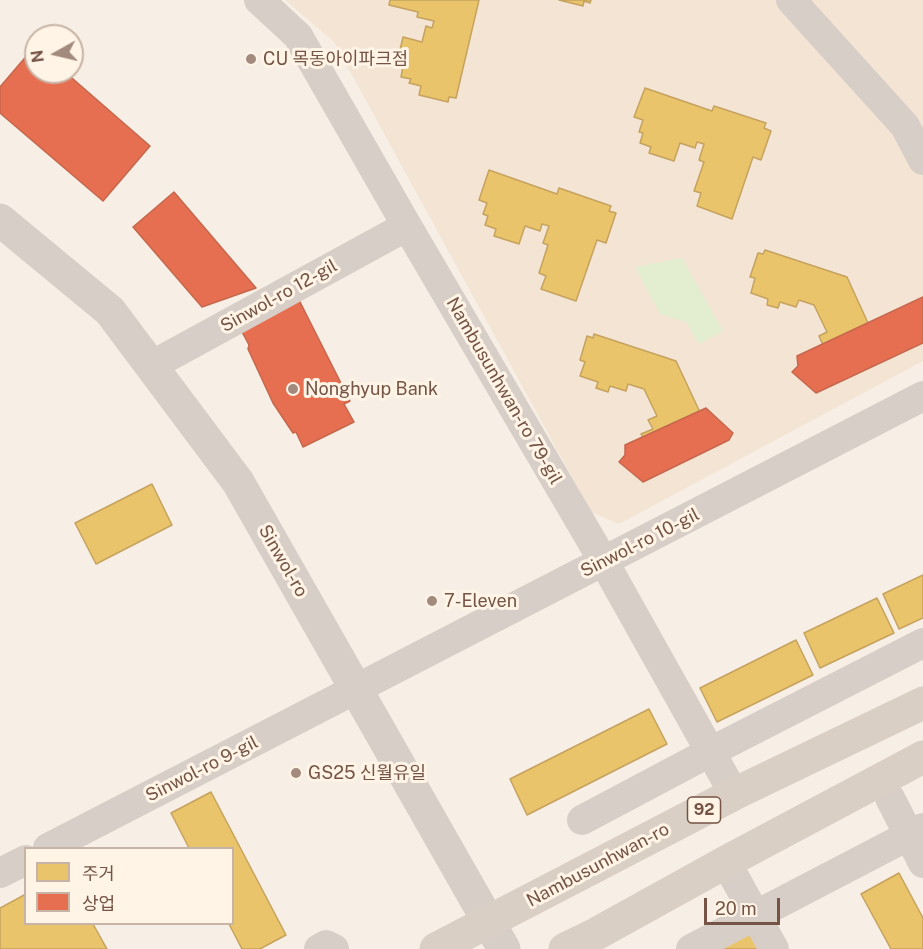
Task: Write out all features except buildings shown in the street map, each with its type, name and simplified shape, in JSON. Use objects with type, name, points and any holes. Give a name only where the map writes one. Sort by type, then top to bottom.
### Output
[{"type":"main road","name":"Sinwol-ro","points":[[0,220],[110,311],[238,482],[496,936]]},
{"type":"main road","name":"Nambusunhwan-ro","points":[[436,949],[496,936],[734,794],[923,703]]},
{"type":"main road","points":[[565,949],[923,757]]},
{"type":"main road","points":[[726,862],[890,798],[923,781]]},
{"type":"street","name":"Nambusunhwan-ro 79-gil","points":[[259,0],[298,36],[406,226],[604,562],[734,794]]},
{"type":"street","points":[[791,0],[905,126],[923,160]]},
{"type":"street","name":"Sinwol-ro 12-gil","points":[[151,366],[406,226]]},
{"type":"street","name":"Sinwol-ro 10-gil","points":[[356,689],[923,396]]},
{"type":"street","points":[[582,820],[923,643]]},
{"type":"street","name":"Sinwol-ro 9-gil","points":[[52,847],[356,689]]},
{"type":"street","points":[[890,798],[916,832],[923,863]]},
{"type":"street","points":[[691,949],[916,832]]},
{"type":"street","points":[[0,873],[24,861]]},
{"type":"street","points":[[726,862],[774,949]]},
{"type":"street","points":[[319,949],[326,945],[334,949]]},
{"type":"shaded area","points":[[285,0],[923,0],[923,361],[619,524],[591,512],[334,42]]},
{"type":"green space","points":[[682,258],[723,331],[699,344],[686,322],[660,314],[635,267]]},
{"type":"place","name":"CU 목동아이파크점","points":[[251,59]]},
{"type":"place","name":"Nonghyup Bank","points":[[293,389]]},
{"type":"place","name":"7-Eleven","points":[[432,601]]},
{"type":"place","name":"GS25 신월유일","points":[[296,773]]}]
